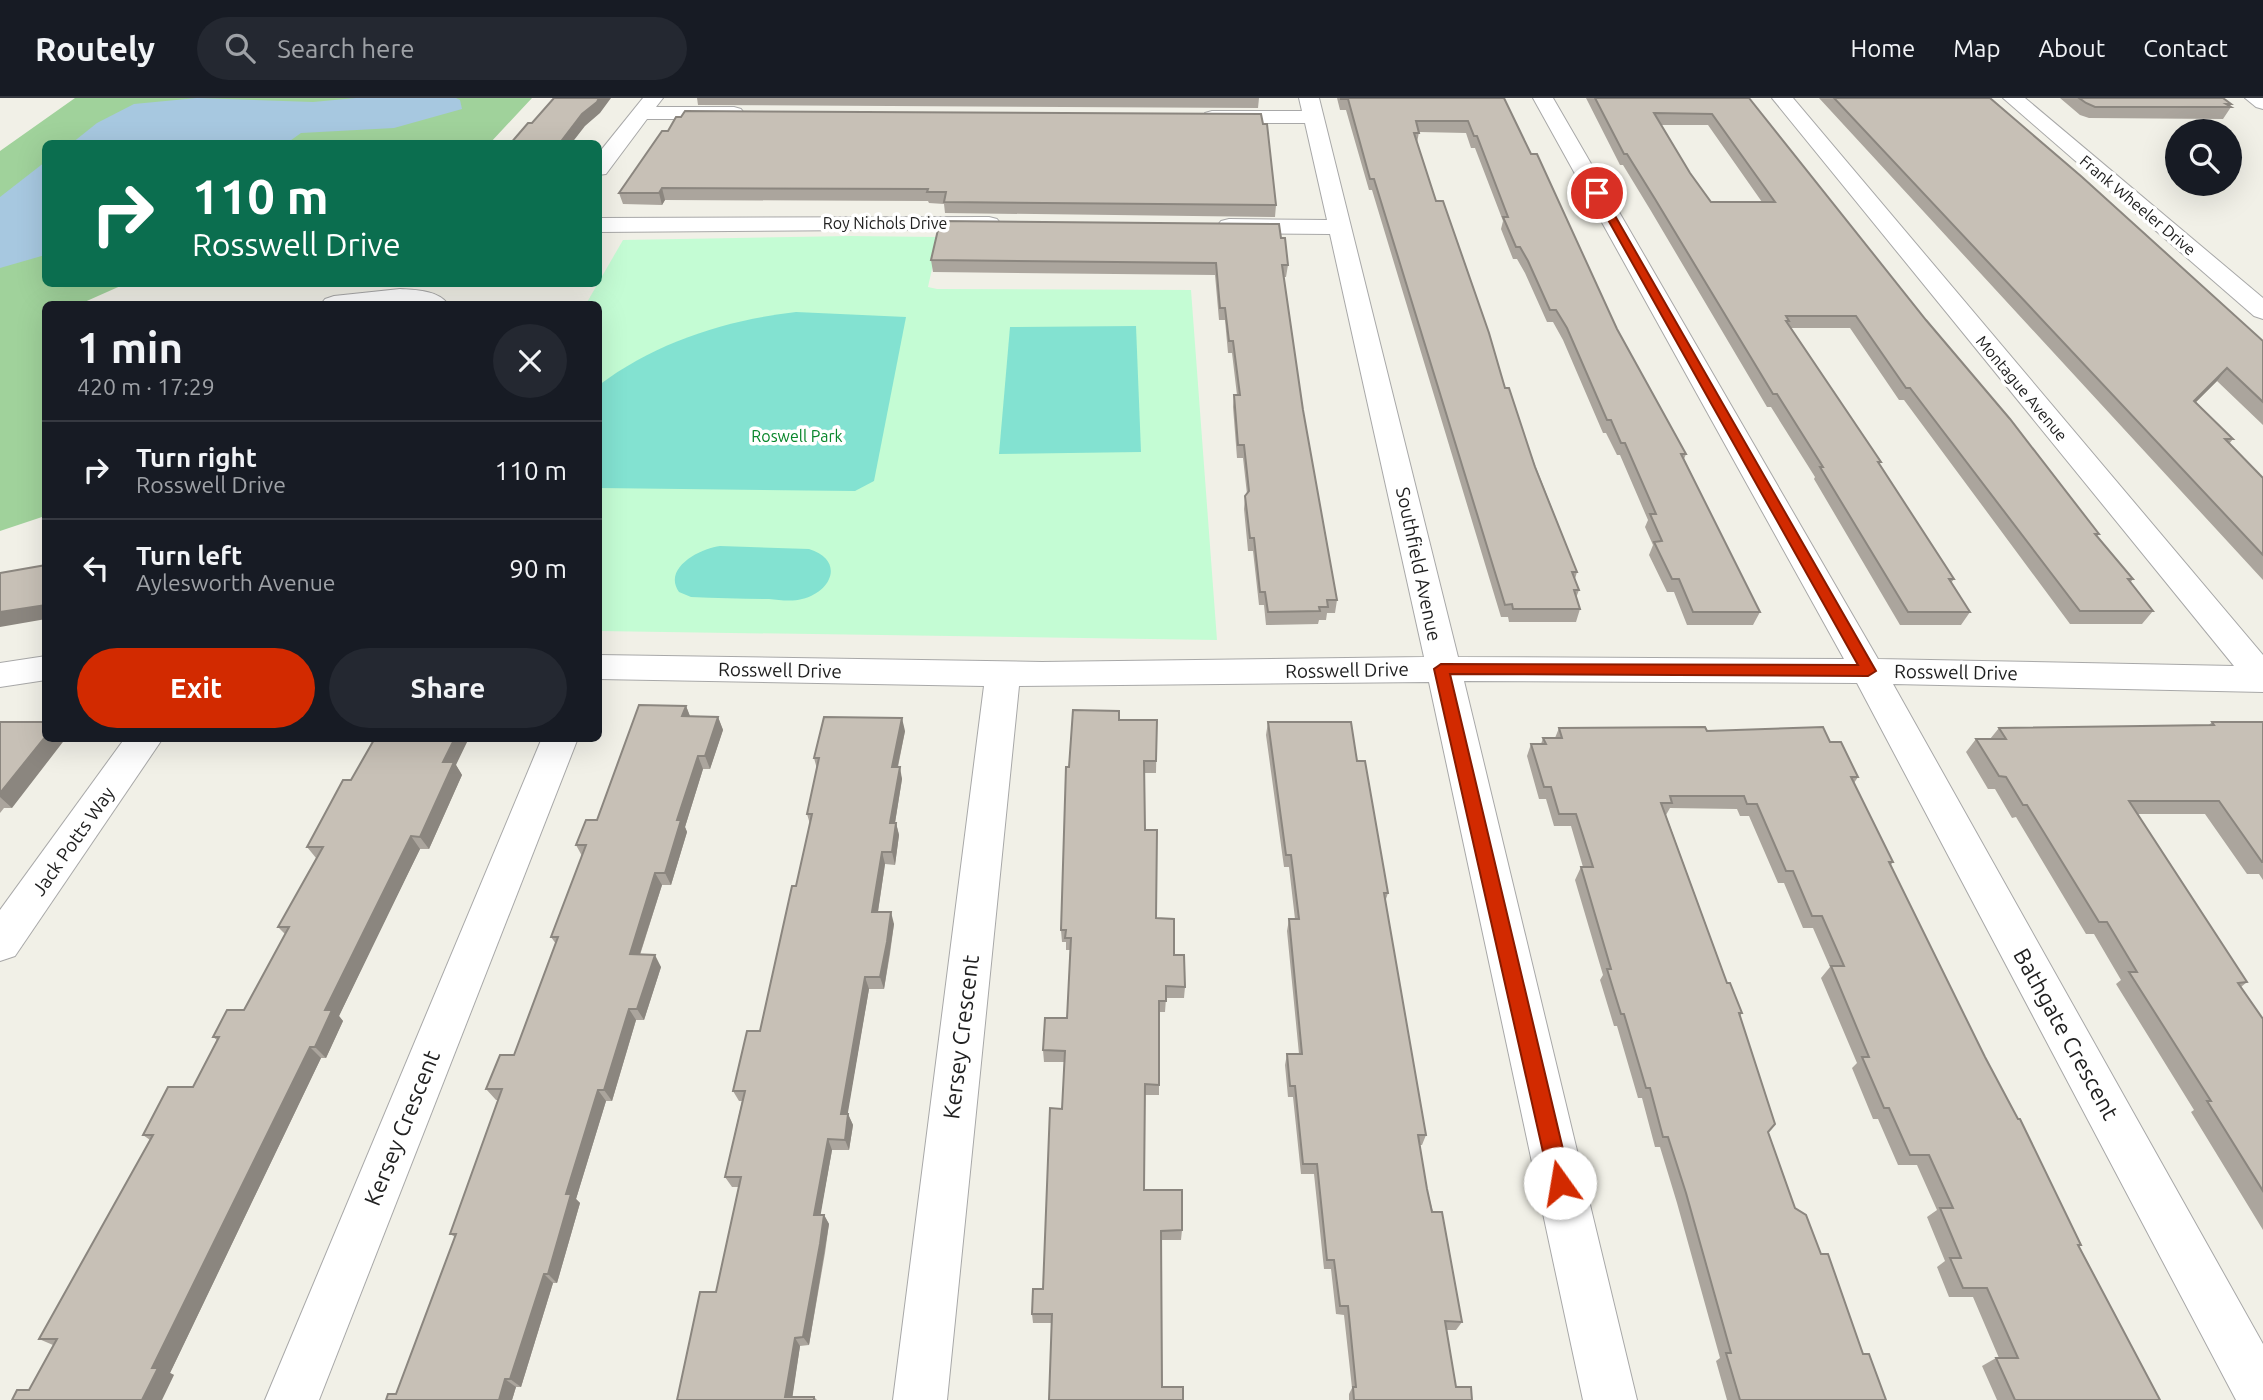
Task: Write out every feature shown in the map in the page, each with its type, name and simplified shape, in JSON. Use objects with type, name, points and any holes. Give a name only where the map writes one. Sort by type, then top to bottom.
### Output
[{"type":"street","name":"Bathgate Crescent","points":[[1543,98],[1868,671],[2263,1396]]},
{"type":"street","name":"Montague Avenue","points":[[1782,98],[2263,678]]},
{"type":"street","name":"Frank Wheeler Drive","points":[[2013,98],[2263,311]]},
{"type":"street","points":[[2255,98],[2263,103]]},
{"type":"street","points":[[602,164],[647,105],[751,114]]},
{"type":"street","points":[[1191,117],[1311,108]]},
{"type":"street","name":"Southfield Avenue","points":[[1311,108],[1392,440],[1441,669],[1611,1400]]},
{"type":"street","name":"Roy Nichols Drive","points":[[602,225],[1012,224]]},
{"type":"street","points":[[1203,226],[1340,227]]},
{"type":"street","points":[[351,301],[404,297],[422,301]]},
{"type":"street","name":"Rosswell Drive","points":[[602,667],[1003,674],[1441,669],[1868,671],[2263,678]]},
{"type":"street","points":[[0,674],[42,669]]},
{"type":"street","name":"Kersey Crescent","points":[[920,1400],[1003,674]]},
{"type":"street","name":"Jack Potts Way","points":[[0,943],[142,742]]},
{"type":"street","name":"Kersey Crescent","points":[[292,1400],[558,742]]},
{"type":"green space","points":[[75,98],[532,98],[493,140],[42,140],[42,287],[118,287],[87,301],[42,301],[42,517],[0,531],[0,151]]},
{"type":"green space","name":"Roswell Park","points":[[939,237],[928,287],[937,289],[1191,290],[1217,640],[602,631],[602,301],[588,301],[596,287],[602,287],[602,276],[623,240]]},
{"type":"green space","points":[[796,312],[906,317],[874,481],[855,491],[602,488],[602,383],[644,357],[693,335]]},
{"type":"green space","points":[[1136,326],[1141,452],[999,454],[1010,327]]},
{"type":"green space","points":[[720,546],[809,549],[827,560],[831,568],[830,576],[821,590],[794,600],[691,597],[679,592],[675,583],[679,567],[694,555]]},
{"type":"shaded area","points":[[197,98],[313,102],[356,98],[456,98],[460,100],[462,109],[394,128],[301,133],[291,140],[76,140],[97,123],[134,104]]},
{"type":"shaded area","points":[[42,164],[42,256],[0,268],[0,197]]},
{"type":"building","points":[[554,98],[599,98],[582,114],[562,140],[513,140],[528,123],[532,123]]},
{"type":"building","points":[[1341,98],[1504,98],[1531,154],[1537,154],[1617,329],[1686,454],[1681,454],[1760,612],[1693,612],[1679,579],[1672,579],[1654,542],[1662,541],[1650,514],[1656,514],[1625,443],[1621,443],[1611,420],[1607,420],[1567,328],[1556,310],[1550,310],[1528,261],[1520,247],[1516,247],[1503,217],[1508,217],[1477,136],[1474,136],[1468,121],[1416,121],[1419,133],[1414,133],[1436,201],[1443,201],[1489,333],[1505,388],[1509,388],[1535,467],[1577,572],[1572,572],[1579,590],[1574,590],[1580,609],[1513,609],[1512,604],[1505,605],[1374,179],[1370,179],[1348,99]]},
{"type":"building","points":[[1595,98],[1749,98],[1926,320],[2010,419],[2099,534],[2095,534],[2133,579],[2128,579],[2153,611],[2080,611],[1910,388],[1906,388],[1856,316],[1786,316],[1789,321],[1786,321],[1881,462],[1878,462],[1954,579],[1949,579],[1970,612],[1908,612],[1820,467],[1823,467],[1777,394],[1773,394],[1655,199],[1627,154],[1624,154]],"holes":[[[1654,113],[1712,114],[1775,202],[1711,202]]]},
{"type":"building","points":[[1834,98],[1990,98],[2082,177],[2263,341],[2263,402],[2227,368],[2194,401],[2233,439],[2225,439],[2263,478],[2263,555]]},
{"type":"building","points":[[2079,98],[2223,98],[2231,107],[2095,107]]},
{"type":"building","points":[[685,111],[1261,114],[1263,124],[1267,124],[1276,205],[944,202],[946,192],[927,192],[928,189],[662,188],[659,193],[619,193],[662,131],[668,131],[676,117],[681,117]]},
{"type":"building","points":[[940,221],[1279,224],[1281,238],[1285,238],[1288,265],[1282,265],[1303,410],[1337,600],[1327,600],[1328,607],[1319,607],[1320,611],[1268,612],[1265,592],[1260,592],[1254,538],[1250,538],[1245,496],[1249,491],[1244,445],[1238,445],[1234,395],[1240,395],[1233,341],[1229,341],[1225,308],[1220,308],[1216,263],[931,260]]},
{"type":"building","points":[[42,566],[42,606],[0,612],[0,573]]},
{"type":"building","points":[[639,705],[686,706],[682,716],[718,717],[705,756],[698,756],[677,820],[681,820],[665,873],[655,873],[630,954],[655,955],[637,1009],[629,1009],[604,1090],[598,1090],[566,1194],[571,1194],[548,1274],[544,1274],[510,1379],[505,1379],[499,1400],[386,1400],[388,1394],[396,1394],[456,1234],[450,1234],[502,1089],[486,1089],[500,1055],[514,1055],[558,937],[551,937],[586,845],[576,845],[586,820],[597,820]]},
{"type":"building","points":[[1073,710],[1119,711],[1119,720],[1157,720],[1156,761],[1144,761],[1145,830],[1157,830],[1156,918],[1174,919],[1174,955],[1184,955],[1185,987],[1166,986],[1166,1001],[1159,1001],[1159,1085],[1145,1084],[1144,1190],[1182,1190],[1182,1230],[1161,1231],[1162,1387],[1183,1387],[1183,1400],[1049,1400],[1052,1314],[1032,1314],[1033,1289],[1043,1289],[1050,1108],[1062,1109],[1065,1051],[1043,1050],[1045,1018],[1067,1018],[1071,938],[1065,938],[1066,930],[1061,930],[1066,767],[1069,767]]},
{"type":"building","points":[[824,717],[902,718],[892,767],[900,767],[890,823],[896,823],[892,852],[882,852],[872,912],[891,912],[887,942],[880,977],[865,977],[841,1114],[848,1114],[845,1140],[828,1139],[814,1215],[824,1215],[820,1244],[803,1337],[795,1338],[785,1397],[814,1397],[814,1400],[677,1400],[700,1292],[716,1292],[741,1177],[725,1177],[745,1091],[733,1091],[747,1031],[760,1031],[792,886],[796,886],[812,814],[807,814],[819,758],[814,758]]},
{"type":"building","points":[[0,722],[42,722],[42,741],[0,793]]},
{"type":"building","points":[[1268,722],[1351,722],[1357,761],[1365,761],[1388,893],[1384,893],[1426,1135],[1418,1135],[1427,1189],[1432,1212],[1442,1212],[1462,1322],[1445,1321],[1456,1387],[1471,1387],[1472,1400],[1354,1400],[1353,1387],[1356,1387],[1348,1306],[1340,1306],[1334,1260],[1327,1260],[1317,1164],[1303,1164],[1295,1086],[1290,1086],[1287,1054],[1302,1054],[1289,919],[1299,919],[1291,855],[1286,855]]},
{"type":"building","points":[[2212,722],[2263,722],[2263,862],[2219,801],[2129,801],[2247,982],[2238,983],[2263,1019],[2263,1191],[2207,1101],[2211,1101],[2129,972],[2137,972],[2107,922],[2099,922],[2027,805],[2023,805],[2006,777],[1999,776],[1976,739],[2006,739],[1999,728],[2214,725]]},
{"type":"building","points":[[1705,727],[1707,731],[1823,727],[1830,742],[1841,742],[1858,777],[1851,777],[1893,862],[1889,862],[1985,1057],[2020,1119],[2081,1245],[2078,1245],[2160,1400],[2015,1400],[1996,1358],[2018,1358],[1987,1288],[1963,1288],[1950,1258],[1961,1258],[1940,1208],[1953,1208],[1929,1155],[1910,1155],[1889,1108],[1884,1108],[1862,1057],[1869,1057],[1831,966],[1844,966],[1822,916],[1812,916],[1793,871],[1786,871],[1757,804],[1747,804],[1744,796],[1670,796],[1672,803],[1661,803],[1727,983],[1730,983],[1742,1013],[1739,1013],[1775,1124],[1768,1132],[1795,1208],[1806,1215],[1821,1254],[1828,1254],[1863,1354],[1869,1354],[1886,1400],[1740,1400],[1726,1353],[1731,1353],[1686,1193],[1668,1137],[1663,1137],[1650,1088],[1646,1088],[1624,1014],[1621,1014],[1607,969],[1611,969],[1581,867],[1593,867],[1576,814],[1559,814],[1551,787],[1544,787],[1531,744],[1546,744],[1543,738],[1562,738],[1559,728]]},
{"type":"building","points":[[373,742],[453,742],[443,762],[454,762],[420,837],[411,836],[325,1010],[332,1010],[315,1047],[310,1047],[152,1368],[158,1368],[142,1400],[12,1400],[17,1390],[29,1390],[57,1339],[39,1339],[153,1135],[143,1135],[168,1087],[193,1087],[219,1037],[213,1037],[227,1010],[244,1010],[289,927],[278,927],[323,847],[307,847],[343,780],[351,780]]},
{"type":"route","points":[[1560,1183],[1441,669],[1868,671],[1597,193]]}]
